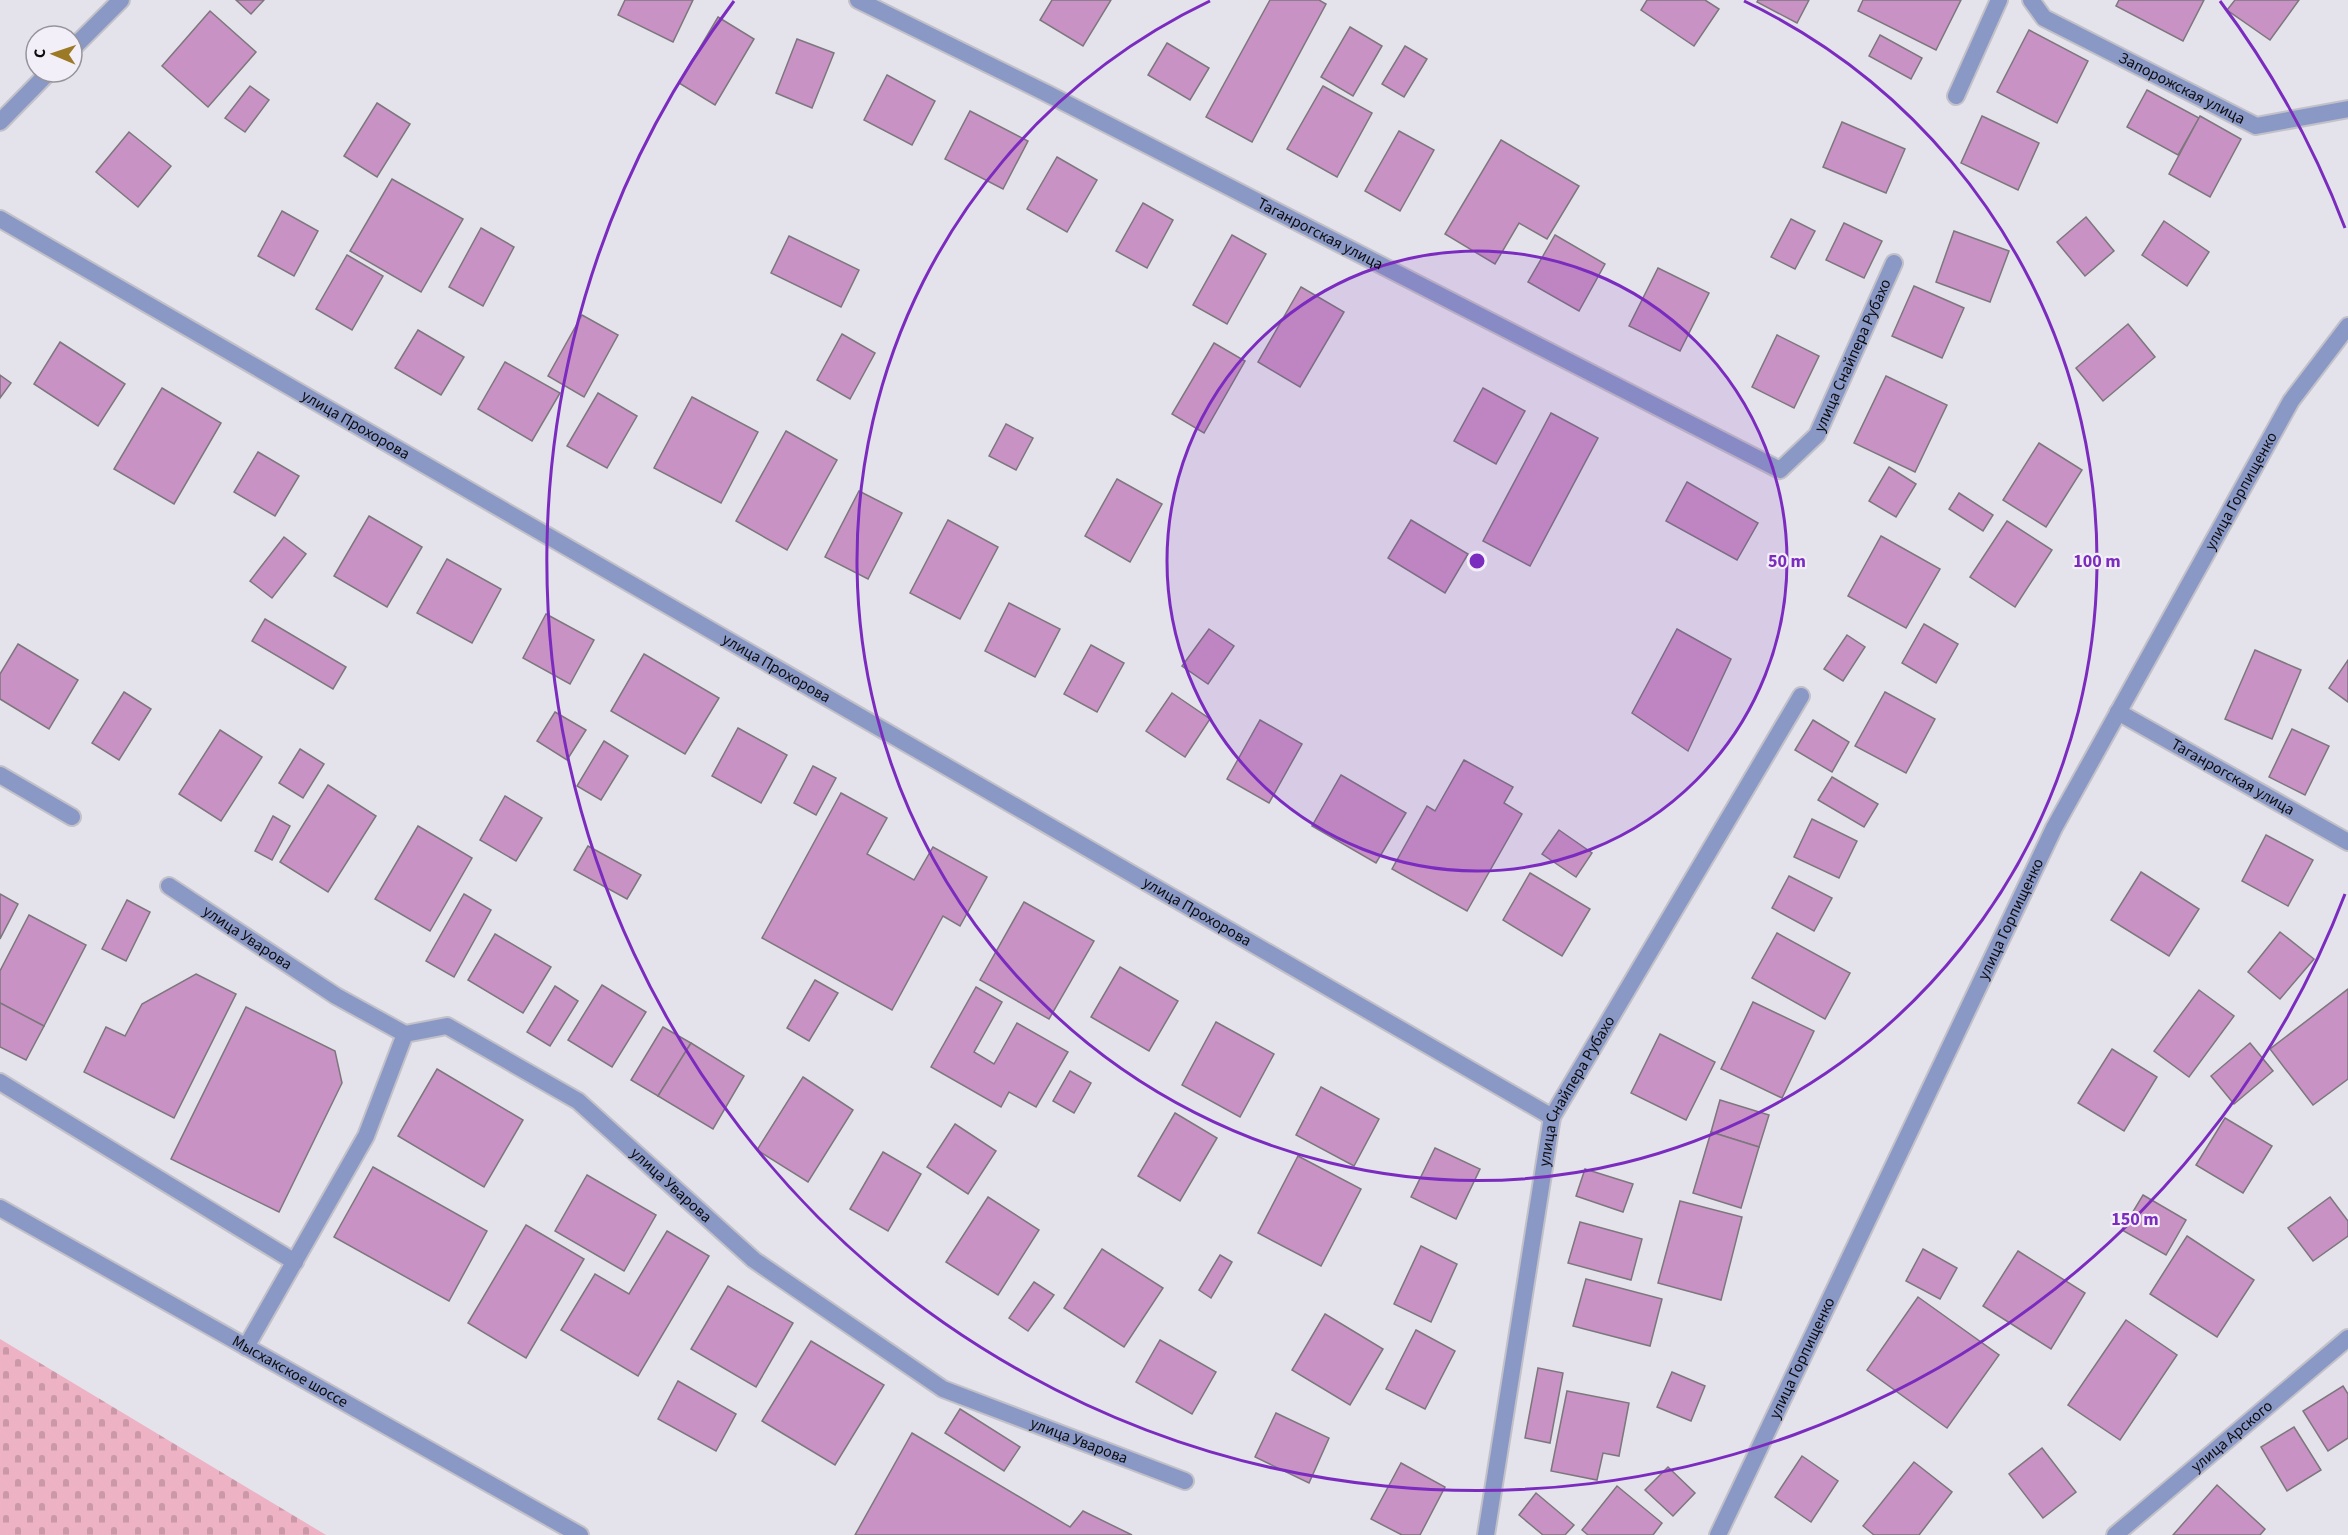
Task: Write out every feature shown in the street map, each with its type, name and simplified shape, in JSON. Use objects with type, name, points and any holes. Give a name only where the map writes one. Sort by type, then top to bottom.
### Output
[{"type":"street","points":[[84,37],[121,0]]},
{"type":"street","name":"Таганрогская улица","points":[[858,0],[1059,100],[1780,470]]},
{"type":"street","points":[[1956,96],[1999,0]]},
{"type":"street","name":"Запорожская улица","points":[[2031,0],[2044,18],[2256,126],[2348,109]]},
{"type":"street","points":[[0,122],[37,84]]},
{"type":"street","name":"улица Прохорова","points":[[0,219],[1552,1117]]},
{"type":"street","name":"улица Снайпера Рубахо","points":[[1780,470],[1817,435],[1894,263]]},
{"type":"street","name":"улица Горпищенко","points":[[1718,1535],[2054,828],[2291,401],[2348,326]]},
{"type":"street","name":"улица Снайпера Рубахо","points":[[1486,1535],[1552,1117],[1801,696]]},
{"type":"street","name":"Таганрогская улица","points":[[2118,712],[2348,842]]},
{"type":"street","points":[[0,775],[72,817]]},
{"type":"street","name":"улица Уварова","points":[[169,886],[336,996],[405,1034],[447,1026],[578,1101],[754,1260],[943,1389],[1185,1481]]},
{"type":"street","points":[[246,1347],[366,1136],[405,1034]]},
{"type":"street","points":[[0,1082],[295,1262]]},
{"type":"street","name":"Мысхакское шоссе","points":[[0,1208],[580,1535]]},
{"type":"street","name":"улица Арского","points":[[2115,1535],[2348,1338]]},
{"type":"green space","points":[[0,1339],[326,1535],[0,1535]]},
{"type":"building","points":[[236,0],[264,0],[251,14]]},
{"type":"building","points":[[625,0],[693,0],[673,42],[618,15]]},
{"type":"building","points":[[1052,0],[1111,0],[1083,46],[1040,20]]},
{"type":"building","points":[[1270,0],[1319,0],[1326,4],[1252,142],[1206,117]]},
{"type":"building","points":[[1647,0],[1705,0],[1719,9],[1694,46],[1641,10]]},
{"type":"building","points":[[1758,0],[1809,0],[1797,23],[1757,2]]},
{"type":"building","points":[[1863,0],[1961,0],[1936,50],[1858,11]]},
{"type":"building","points":[[2119,0],[2204,0],[2183,41],[2116,6]]},
{"type":"building","points":[[2235,0],[2299,0],[2270,40],[2227,10]]},
{"type":"building","points":[[210,11],[256,52],[208,107],[162,66]]},
{"type":"building","points":[[718,17],[754,39],[715,105],[679,83]]},
{"type":"building","points":[[1350,27],[1382,46],[1353,96],[1321,77]]},
{"type":"building","points":[[2029,30],[2088,61],[2057,123],[1997,92]]},
{"type":"building","points":[[1880,35],[1922,58],[1911,79],[1869,56]]},
{"type":"building","points":[[797,39],[834,53],[812,108],[776,93]]},
{"type":"building","points":[[1167,43],[1209,68],[1190,100],[1148,75]]},
{"type":"building","points":[[1405,46],[1427,59],[1404,97],[1382,84]]},
{"type":"building","points":[[887,75],[935,101],[912,145],[864,120]]},
{"type":"building","points":[[250,86],[269,100],[245,132],[225,118]]},
{"type":"building","points":[[1323,86],[1372,113],[1337,177],[1287,149]]},
{"type":"building","points":[[2147,90],[2199,118],[2178,155],[2127,127]]},
{"type":"building","points":[[377,103],[410,124],[377,177],[344,156]]},
{"type":"building","points":[[970,111],[1028,141],[1003,189],[945,159]]},
{"type":"building","points":[[1982,116],[2039,143],[2018,190],[1961,163]]},
{"type":"building","points":[[2200,116],[2241,139],[2210,197],[2169,174]]},
{"type":"building","points":[[1842,122],[1905,149],[1886,193],[1823,167]]},
{"type":"building","points":[[1399,131],[1434,150],[1400,211],[1365,191]]},
{"type":"building","points":[[129,132],[171,166],[138,207],[96,172]]},
{"type":"building","points":[[1501,140],[1579,186],[1547,239],[1519,223],[1495,264],[1445,234]]},
{"type":"building","points":[[1057,157],[1097,180],[1067,232],[1027,209]]},
{"type":"building","points":[[392,179],[463,219],[421,292],[350,251]]},
{"type":"building","points":[[1143,203],[1173,220],[1147,268],[1116,251]]},
{"type":"building","points":[[282,211],[318,231],[294,276],[258,256]]},
{"type":"building","points":[[2086,217],[2114,251],[2085,276],[2057,242]]},
{"type":"building","points":[[1791,219],[1815,231],[1795,269],[1771,257]]},
{"type":"building","points":[[2164,221],[2209,252],[2187,286],[2142,255]]},
{"type":"building","points":[[1844,223],[1882,241],[1864,278],[1826,260]]},
{"type":"building","points":[[481,228],[514,247],[483,306],[449,287]]},
{"type":"building","points":[[1954,231],[2009,251],[1990,302],[1936,282]]},
{"type":"building","points":[[1232,235],[1266,254],[1227,324],[1193,305]]},
{"type":"building","points":[[1555,235],[1605,264],[1579,311],[1528,282]]},
{"type":"building","points":[[789,236],[859,270],[841,307],[771,273]]},
{"type":"building","points":[[347,255],[383,276],[352,330],[316,309]]},
{"type":"building","points":[[1658,268],[1709,293],[1680,351],[1629,326]]},
{"type":"building","points":[[1914,286],[1964,308],[1942,358],[1892,336]]},
{"type":"building","points":[[1301,287],[1344,312],[1300,387],[1258,362]]},
{"type":"building","points":[[582,315],[618,335],[584,397],[548,376]]},
{"type":"building","points":[[2128,324],[2155,357],[2103,401],[2076,368]]},
{"type":"building","points":[[418,330],[464,357],[441,395],[395,368]]},
{"type":"building","points":[[842,334],[875,353],[850,399],[817,380]]},
{"type":"building","points":[[1777,335],[1819,356],[1794,408],[1752,387]]},
{"type":"building","points":[[60,342],[125,384],[98,426],[34,384]]},
{"type":"building","points":[[1214,343],[1245,361],[1204,433],[1172,414]]},
{"type":"building","points":[[505,362],[560,393],[532,441],[478,409]]},
{"type":"building","points":[[0,375],[11,383],[0,398]]},
{"type":"building","points":[[1886,376],[1947,405],[1915,472],[1854,443]]},
{"type":"building","points":[[162,388],[221,423],[174,504],[114,469]]},
{"type":"building","points":[[1483,388],[1525,411],[1496,464],[1454,441]]},
{"type":"building","points":[[598,393],[637,416],[607,468],[567,446]]},
{"type":"building","points":[[692,397],[758,432],[721,503],[654,468]]},
{"type":"building","points":[[1551,413],[1598,438],[1530,566],[1483,541]]},
{"type":"building","points":[[1006,424],[1033,438],[1016,470],[989,456]]},
{"type":"building","points":[[786,431],[837,460],[787,550],[736,521]]},
{"type":"building","points":[[2039,443],[2082,470],[2046,527],[2003,500]]},
{"type":"building","points":[[258,452],[299,476],[275,516],[234,492]]},
{"type":"building","points":[[1889,467],[1916,484],[1896,517],[1869,501]]},
{"type":"building","points":[[1117,479],[1162,504],[1130,562],[1085,536]]},
{"type":"building","points":[[1687,482],[1758,523],[1737,560],[1666,521]]},
{"type":"building","points":[[859,491],[902,513],[868,579],[825,557]]},
{"type":"building","points":[[1959,493],[1993,515],[1983,531],[1949,509]]},
{"type":"building","points":[[369,516],[422,547],[387,607],[334,576]]},
{"type":"building","points":[[948,520],[998,547],[960,619],[910,593]]},
{"type":"building","points":[[1411,520],[1468,554],[1445,593],[1388,558]]},
{"type":"building","points":[[2007,521],[2052,550],[2015,607],[1970,577]]},
{"type":"building","points":[[1881,536],[1940,569],[1906,628],[1848,596]]},
{"type":"building","points":[[284,537],[306,554],[272,598],[250,581]]},
{"type":"building","points":[[447,559],[501,589],[472,643],[417,613]]},
{"type":"building","points":[[1009,603],[1060,629],[1035,677],[985,651]]},
{"type":"building","points":[[546,614],[594,640],[570,684],[523,658]]},
{"type":"building","points":[[265,619],[346,667],[333,689],[252,641]]},
{"type":"building","points":[[1924,624],[1958,644],[1936,683],[1902,663]]},
{"type":"building","points":[[1209,629],[1234,646],[1208,684],[1182,666]]},
{"type":"building","points":[[1677,629],[1731,659],[1688,751],[1632,713]]},
{"type":"building","points":[[1847,635],[1865,647],[1843,681],[1824,669]]},
{"type":"building","points":[[18,644],[78,680],[49,729],[0,699],[0,674]]},
{"type":"building","points":[[1091,645],[1124,663],[1097,712],[1064,694]]},
{"type":"building","points":[[2255,650],[2301,670],[2272,739],[2225,719]]},
{"type":"building","points":[[644,654],[719,698],[685,754],[611,711]]},
{"type":"building","points":[[2348,660],[2348,702],[2329,688]]},
{"type":"building","points":[[124,692],[151,709],[119,760],[92,743]]},
{"type":"building","points":[[1885,692],[1935,719],[1906,773],[1855,746]]},
{"type":"building","points":[[1172,693],[1210,719],[1185,757],[1146,731]]},
{"type":"building","points":[[555,712],[586,730],[567,760],[537,741]]},
{"type":"building","points":[[1260,720],[1302,744],[1269,803],[1227,779]]},
{"type":"building","points":[[1813,720],[1849,742],[1832,772],[1795,750]]},
{"type":"building","points":[[738,728],[787,755],[761,803],[712,776]]},
{"type":"building","points":[[2292,729],[2329,746],[2305,795],[2269,777]]},
{"type":"building","points":[[220,730],[262,757],[221,821],[179,794]]},
{"type":"building","points":[[604,741],[628,756],[601,800],[577,786]]},
{"type":"building","points":[[300,749],[324,764],[303,798],[279,783]]},
{"type":"building","points":[[1464,760],[1513,787],[1504,803],[1522,814],[1467,911],[1392,869],[1427,806],[1435,811]]},
{"type":"building","points":[[813,766],[836,778],[816,815],[794,803]]},
{"type":"building","points":[[1341,775],[1406,813],[1376,863],[1312,826]]},
{"type":"building","points":[[1832,777],[1878,804],[1864,827],[1818,800]]},
{"type":"building","points":[[328,785],[376,816],[328,892],[280,862]]},
{"type":"building","points":[[841,793],[887,818],[867,854],[914,880],[933,847],[987,877],[960,926],[943,916],[892,1010],[762,938]]},
{"type":"building","points":[[505,796],[542,818],[516,861],[480,840]]},
{"type":"building","points":[[273,816],[290,826],[272,860],[255,851]]},
{"type":"building","points":[[1812,819],[1857,841],[1839,878],[1794,857]]},
{"type":"building","points":[[418,826],[472,858],[430,931],[375,899]]},
{"type":"building","points":[[1559,830],[1592,853],[1576,877],[1542,854]]},
{"type":"building","points":[[2266,835],[2313,860],[2288,906],[2242,881]]},
{"type":"building","points":[[588,846],[641,875],[627,899],[574,870]]},
{"type":"building","points":[[2141,872],[2199,909],[2169,956],[2111,920]]},
{"type":"building","points":[[1530,873],[1590,909],[1562,956],[1503,920]]},
{"type":"building","points":[[1789,876],[1832,898],[1814,931],[1772,908]]},
{"type":"building","points":[[0,894],[18,904],[0,939]]},
{"type":"building","points":[[464,894],[491,910],[454,977],[426,961]]},
{"type":"building","points":[[127,900],[150,912],[126,961],[102,949]]},
{"type":"building","points":[[1024,902],[1094,941],[1049,1019],[980,980]]},
{"type":"building","points":[[29,915],[86,945],[44,1026],[0,1003],[0,971]]},
{"type":"building","points":[[2280,932],[2314,959],[2280,999],[2248,972]]},
{"type":"building","points":[[1777,933],[1850,973],[1825,1019],[1752,978]]},
{"type":"building","points":[[495,934],[551,967],[523,1013],[468,980]]},
{"type":"building","points":[[1120,967],[1178,1001],[1149,1051],[1091,1017]]},
{"type":"building","points":[[196,974],[236,994],[174,1118],[84,1072],[106,1027],[125,1036],[142,1004]]},
{"type":"building","points":[[815,980],[838,993],[809,1041],[787,1028]]},
{"type":"building","points":[[602,985],[646,1012],[612,1067],[568,1040]]},
{"type":"building","points":[[555,986],[578,1001],[550,1046],[527,1032]]},
{"type":"building","points":[[976,987],[1002,1002],[974,1052],[994,1064],[1017,1023],[1068,1052],[1036,1107],[1009,1092],[1001,1107],[931,1067]]},
{"type":"building","points":[[2348,989],[2348,1079],[2313,1105],[2270,1049]]},
{"type":"building","points":[[2199,990],[2234,1016],[2189,1077],[2154,1051]]},
{"type":"building","points":[[1753,1002],[1814,1031],[1782,1098],[1721,1069]]},
{"type":"building","points":[[0,1003],[44,1026],[26,1060],[0,1047]]},
{"type":"building","points":[[246,1007],[335,1051],[342,1083],[279,1212],[171,1159]]},
{"type":"building","points":[[1216,1022],[1274,1054],[1240,1117],[1182,1085]]},
{"type":"building","points":[[663,1027],[691,1043],[658,1096],[631,1080]]},
{"type":"building","points":[[1660,1034],[1715,1062],[1686,1120],[1631,1093]]},
{"type":"building","points":[[691,1043],[744,1076],[713,1129],[658,1096]]},
{"type":"building","points":[[2250,1043],[2273,1071],[2234,1104],[2211,1076]]},
{"type":"building","points":[[2112,1049],[2157,1077],[2124,1131],[2078,1103]]},
{"type":"building","points":[[437,1069],[523,1120],[484,1187],[398,1136]]},
{"type":"building","points":[[1070,1071],[1091,1083],[1074,1113],[1053,1101]]},
{"type":"building","points":[[803,1077],[853,1110],[808,1182],[757,1150]]},
{"type":"building","points":[[1321,1087],[1379,1119],[1354,1166],[1296,1135]]},
{"type":"building","points":[[1720,1100],[1769,1115],[1759,1147],[1711,1132]]},
{"type":"building","points":[[1175,1113],[1217,1138],[1180,1201],[1138,1176]]},
{"type":"building","points":[[2225,1118],[2272,1146],[2243,1193],[2196,1165]]},
{"type":"building","points":[[955,1124],[996,1151],[968,1194],[927,1167]]},
{"type":"building","points":[[1711,1132],[1759,1147],[1741,1208],[1693,1193]]},
{"type":"building","points":[[1435,1148],[1480,1169],[1456,1219],[1411,1197]]},
{"type":"building","points":[[883,1152],[921,1174],[888,1231],[850,1209]]},
{"type":"building","points":[[1298,1156],[1361,1189],[1321,1266],[1258,1233]]},
{"type":"building","points":[[373,1167],[487,1231],[449,1301],[334,1237]]},
{"type":"building","points":[[1585,1169],[1633,1184],[1623,1212],[1576,1196]]},
{"type":"building","points":[[587,1175],[656,1215],[624,1271],[555,1231]]},
{"type":"building","points":[[2143,1195],[2186,1220],[2166,1255],[2122,1230]]},
{"type":"building","points":[[988,1197],[1039,1230],[998,1295],[946,1262]]},
{"type":"building","points":[[2330,1197],[2348,1221],[2348,1236],[2313,1261],[2288,1228]]},
{"type":"building","points":[[1680,1201],[1742,1217],[1721,1300],[1658,1283]]},
{"type":"building","points":[[1580,1222],[1642,1239],[1631,1280],[1568,1263]]},
{"type":"building","points":[[526,1225],[584,1259],[526,1358],[468,1323]]},
{"type":"building","points":[[667,1231],[709,1256],[638,1376],[561,1330],[595,1274],[629,1294]]},
{"type":"building","points":[[2187,1236],[2254,1280],[2217,1337],[2150,1294]]},
{"type":"building","points":[[1421,1246],[1457,1264],[1431,1322],[1394,1304]]},
{"type":"building","points":[[1102,1249],[1163,1288],[1124,1347],[1064,1308]]},
{"type":"building","points":[[1923,1249],[1957,1268],[1940,1299],[1906,1281]]},
{"type":"building","points":[[2018,1251],[2085,1293],[2051,1349],[1983,1306]]},
{"type":"building","points":[[1220,1255],[1232,1262],[1211,1298],[1199,1290]]},
{"type":"building","points":[[1586,1279],[1662,1299],[1650,1346],[1573,1326]]},
{"type":"building","points":[[1034,1282],[1054,1295],[1028,1331],[1009,1318]]},
{"type":"building","points":[[728,1286],[793,1323],[756,1387],[691,1349]]},
{"type":"building","points":[[1918,1297],[1999,1355],[1947,1428],[1867,1370]]},
{"type":"building","points":[[1325,1314],[1383,1349],[1350,1405],[1292,1370]]},
{"type":"building","points":[[2126,1320],[2177,1355],[2120,1440],[2068,1405]]},
{"type":"building","points":[[1416,1330],[1455,1351],[1425,1409],[1386,1389]]},
{"type":"building","points":[[1160,1340],[1216,1372],[1192,1414],[1136,1382]]},
{"type":"building","points":[[811,1341],[884,1385],[835,1465],[762,1421]]},
{"type":"building","points":[[1538,1368],[1563,1373],[1550,1443],[1525,1438]]},
{"type":"building","points":[[1672,1372],[1705,1386],[1691,1421],[1657,1407]]},
{"type":"building","points":[[678,1381],[736,1414],[716,1451],[658,1419]]},
{"type":"building","points":[[2343,1386],[2348,1394],[2348,1438],[2328,1451],[2303,1411]]},
{"type":"building","points":[[1567,1391],[1629,1403],[1619,1456],[1603,1453],[1597,1480],[1551,1471]]},
{"type":"building","points":[[960,1409],[1020,1447],[1004,1471],[945,1433]]},
{"type":"building","points":[[1276,1413],[1329,1438],[1309,1483],[1255,1457]]},
{"type":"building","points":[[2294,1427],[2321,1470],[2287,1491],[2261,1447]]},
{"type":"building","points":[[912,1433],[1070,1527],[1083,1511],[1132,1535],[855,1535]]},
{"type":"building","points":[[2042,1448],[2076,1492],[2043,1518],[2009,1474]]},
{"type":"building","points":[[1802,1456],[1838,1481],[1811,1522],[1775,1497]]},
{"type":"building","points":[[1914,1462],[1952,1492],[1919,1535],[1874,1535],[1863,1526]]},
{"type":"building","points":[[1401,1463],[1445,1487],[1420,1535],[1402,1535],[1371,1519]]},
{"type":"building","points":[[1668,1467],[1695,1493],[1673,1516],[1645,1490]]},
{"type":"building","points":[[2217,1485],[2265,1529],[2260,1535],[2173,1535]]},
{"type":"building","points":[[1617,1486],[1662,1523],[1653,1535],[1588,1535],[1582,1530]]},
{"type":"building","points":[[1536,1493],[1574,1525],[1565,1535],[1543,1535],[1519,1515]]}]
